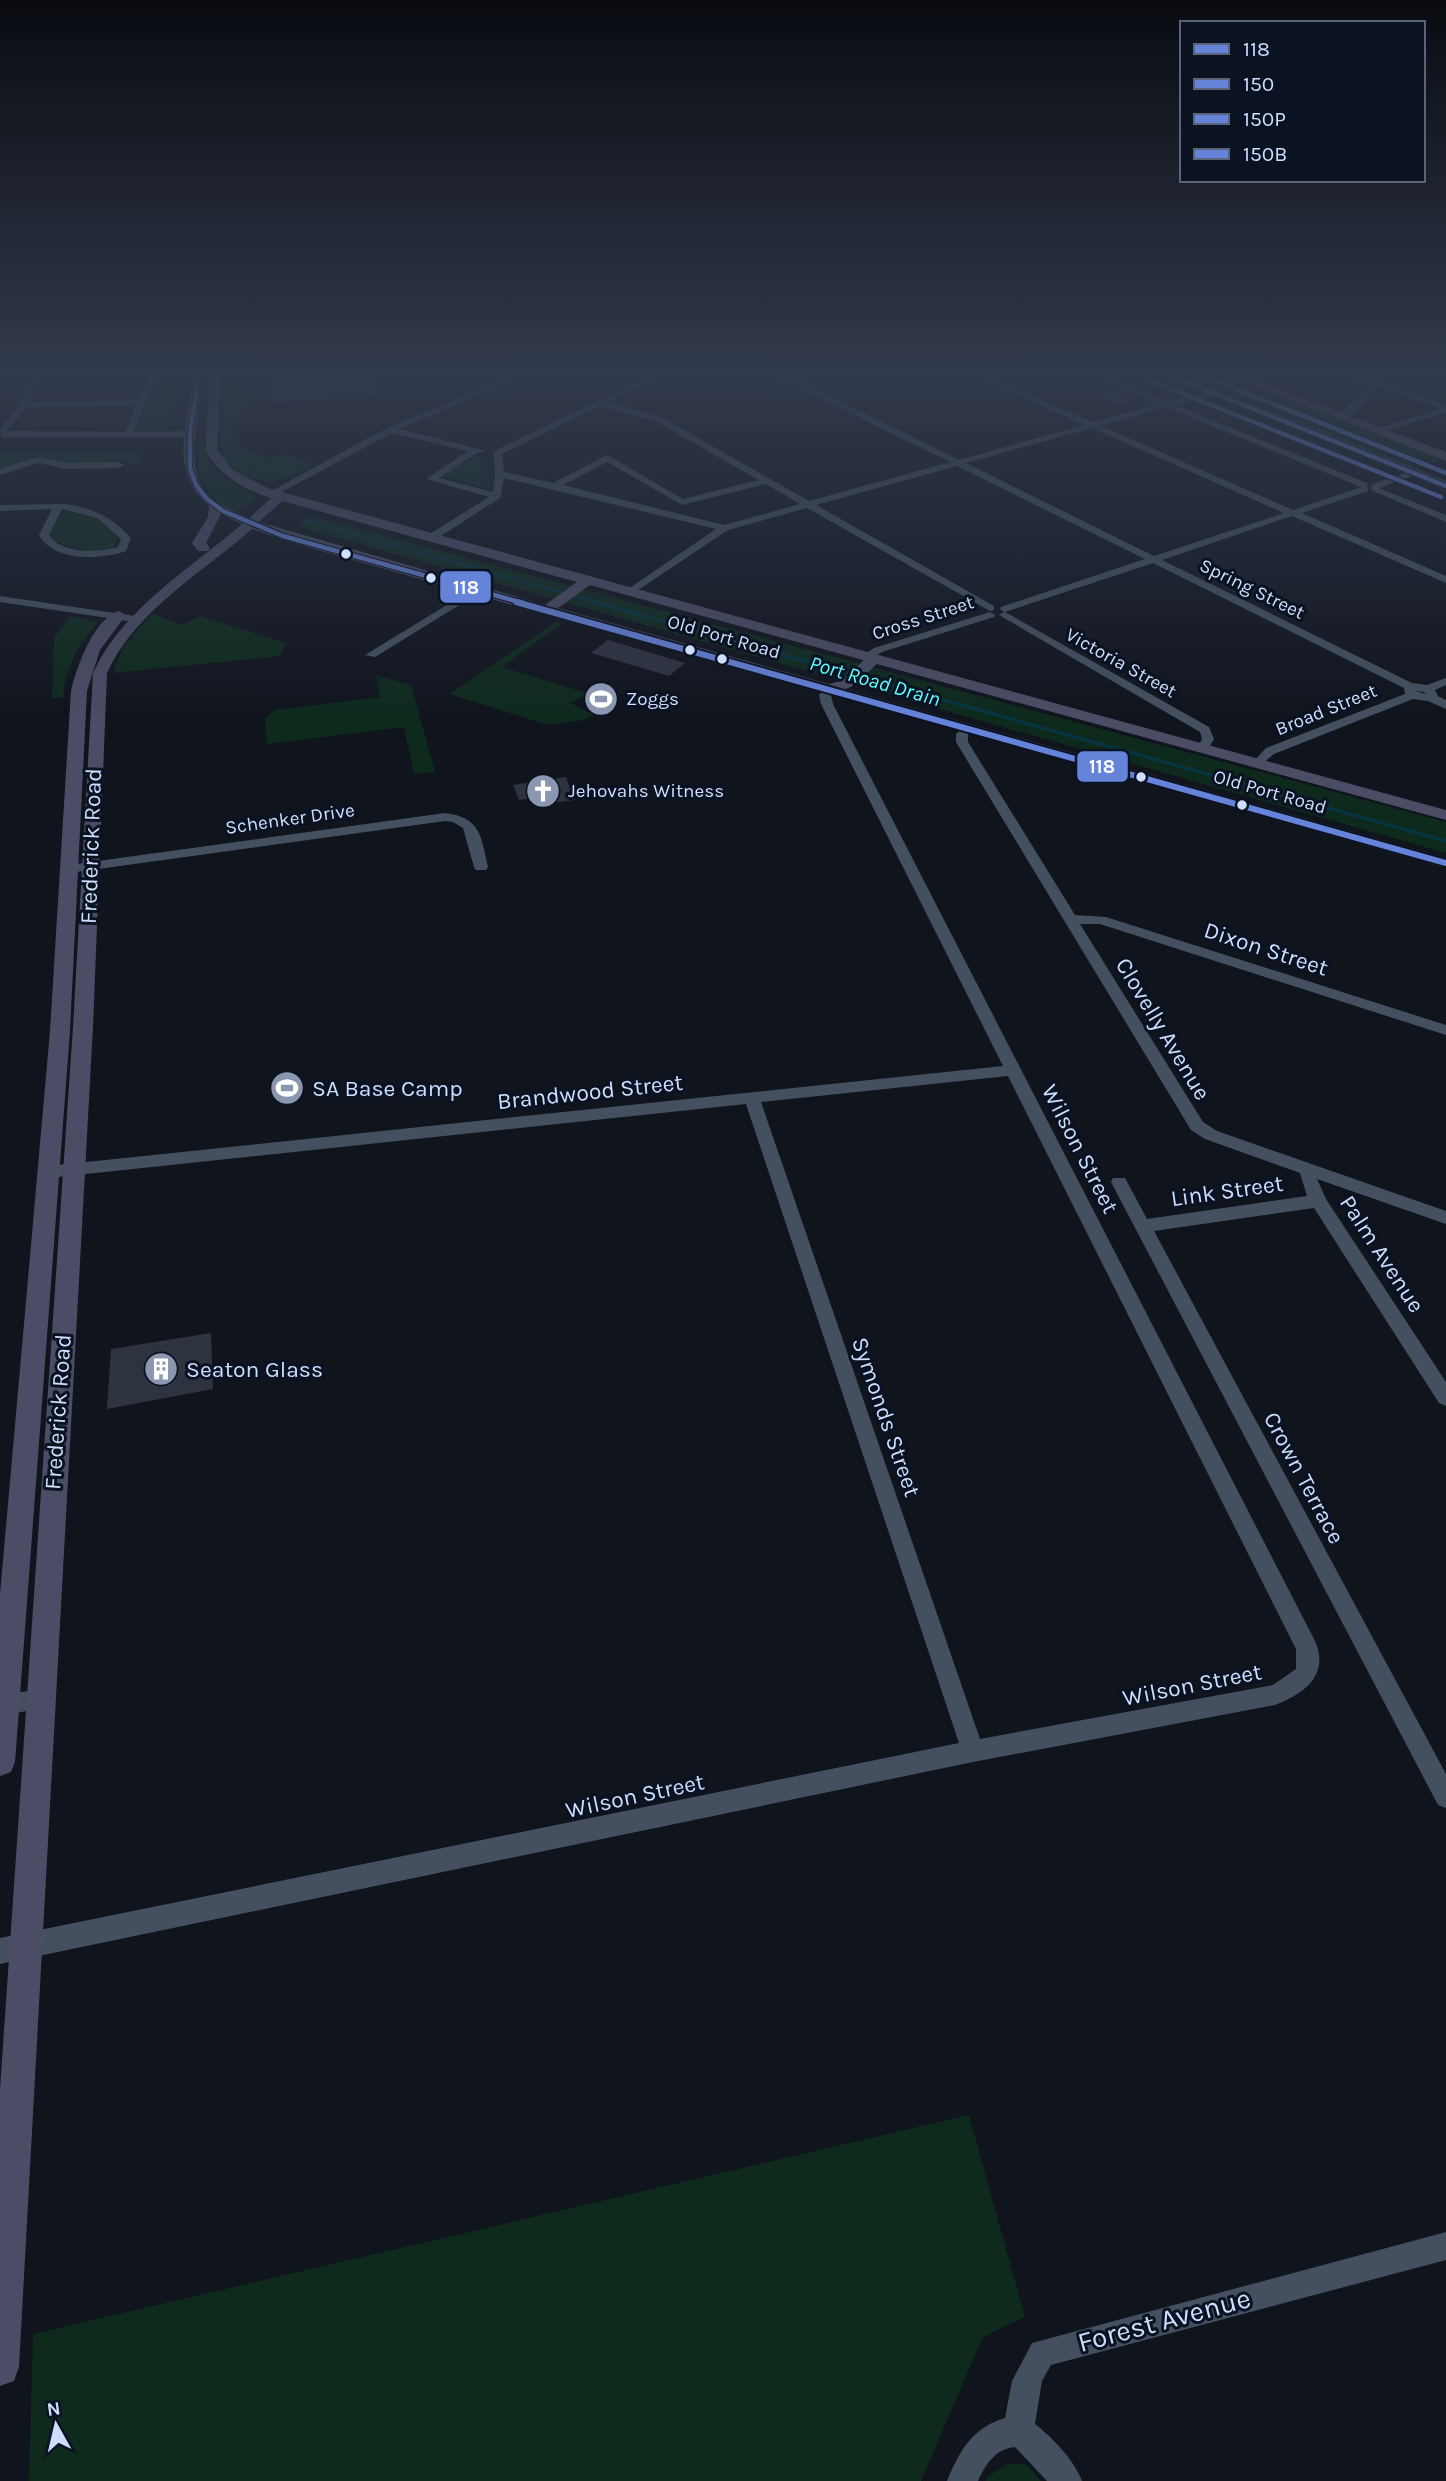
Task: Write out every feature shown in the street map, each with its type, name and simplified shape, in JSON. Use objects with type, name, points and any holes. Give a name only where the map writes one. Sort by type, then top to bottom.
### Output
[{"type":"main road","name":"Old Port Road","points":[[197,486],[215,505],[247,521],[288,536],[478,589],[553,605],[838,687],[967,728],[1446,863]]},
{"type":"main road","name":"Old Port Road","points":[[239,486],[273,497],[432,537],[584,584],[632,592],[869,660],[1446,815]]},
{"type":"main road","points":[[247,521],[273,497]]},
{"type":"main road","points":[[203,548],[199,543],[214,517],[215,505]]},
{"type":"main road","name":"Frederick Road","points":[[126,617],[230,541],[247,521]]},
{"type":"main road","name":"Frederick Road","points":[[0,1762],[2,1705],[48,1172],[100,673],[126,617],[203,548],[247,521]]},
{"type":"main road","points":[[230,541],[265,533],[288,536]]},
{"type":"main road","points":[[553,605],[584,584]]},
{"type":"main road","points":[[838,687],[869,660]]},
{"type":"main road","name":"Frederick Road","points":[[0,2367],[74,1170],[79,868]]},
{"type":"street","points":[[273,497],[289,486]]},
{"type":"street","points":[[459,486],[497,495]]},
{"type":"street","points":[[432,537],[497,495],[498,486]]},
{"type":"street","points":[[554,486],[724,528]]},
{"type":"street","points":[[654,486],[682,502],[748,486]]},
{"type":"street","points":[[775,486],[990,611],[1005,612]]},
{"type":"street","points":[[632,592],[724,528],[872,486]]},
{"type":"street","name":"Spring Street","points":[[1004,486],[1411,691]]},
{"type":"street","points":[[1231,486],[1446,580]]},
{"type":"street","points":[[1365,486],[1446,519]]},
{"type":"street","name":"Cross Street","points":[[1005,612],[1377,486]]},
{"type":"street","points":[[0,508],[58,507],[88,512],[100,517],[126,538],[122,549],[113,554],[98,555],[51,547],[44,540],[44,535],[58,507]]},
{"type":"street","points":[[371,655],[478,589]]},
{"type":"street","points":[[0,599],[126,617]]},
{"type":"street","name":"Cross Street","points":[[869,660],[878,650],[990,611]]},
{"type":"street","name":"Victoria Street","points":[[1005,612],[1205,730],[1208,738],[1203,748]]},
{"type":"street","points":[[1429,693],[1446,681]]},
{"type":"street","name":"Wilson Street","points":[[0,1951],[973,1751],[1275,1695],[1295,1687],[1306,1676],[1310,1663],[1307,1648],[827,704],[825,695],[838,687]]},
{"type":"street","points":[[1411,691],[1429,693],[1446,705]]},
{"type":"street","name":"Broad Street","points":[[1258,763],[1270,751],[1411,691]]},
{"type":"street","name":"Clovelly Avenue","points":[[967,728],[962,734],[962,742],[1197,1126],[1211,1135],[1446,1218]]},
{"type":"street","name":"Schenker Drive","points":[[79,868],[460,817],[469,824],[481,867]]},
{"type":"street","name":"Dixon Street","points":[[1070,919],[1101,920],[1446,1030]]},
{"type":"street","name":"Brandwood Street","points":[[48,1172],[1012,1070]]},
{"type":"street","name":"Symonds Street","points":[[752,1098],[973,1751]]},
{"type":"street","name":"Palm Avenue","points":[[1312,1171],[1307,1175],[1318,1201],[1446,1398]]},
{"type":"street","name":"Crown Terrace","points":[[1119,1182],[1446,1797]]},
{"type":"street","name":"Link Street","points":[[1143,1226],[1318,1201]]},
{"type":"street","points":[[2,1705],[40,1700]]},
{"type":"street","name":"Forest Avenue","points":[[1019,2431],[1024,2384],[1031,2367],[1042,2353],[1446,2246]]},
{"type":"street","points":[[962,2481],[971,2460],[985,2442],[1003,2431],[1019,2431],[1035,2443],[1067,2481]]},
{"type":"green space","points":[[235,486],[257,498],[236,513],[223,505],[206,487]]},
{"type":"green space","points":[[71,512],[98,520],[118,538],[112,548],[94,551],[67,546],[53,539],[49,535],[61,514]]},
{"type":"green space","points":[[308,518],[319,518],[1446,822],[1446,853],[301,527],[298,523]]},
{"type":"green space","points":[[152,613],[182,625],[200,616],[285,643],[280,656],[113,673],[123,647]]},
{"type":"green space","points":[[70,616],[98,622],[74,657],[63,698],[52,698],[54,638]]},
{"type":"green space","points":[[556,622],[561,624],[502,667],[590,694],[570,703],[594,715],[584,720],[548,725],[449,694]]},
{"type":"green space","points":[[376,675],[411,685],[435,772],[414,774],[404,727],[267,744],[265,718],[276,710],[380,697]]},
{"type":"green space","points":[[969,2115],[1025,2317],[983,2337],[921,2481],[29,2481],[33,2334]]},
{"type":"green space","points":[[1008,2464],[1026,2464],[1041,2481],[986,2481],[987,2477]]},
{"type":"building","points":[[608,640],[685,663],[669,676],[591,653]]},
{"type":"building","name":"Jehovahs Witness","points":[[566,777],[575,800],[544,804],[542,797],[519,800],[513,785]]},
{"type":"building","name":"Seaton Glass","points":[[211,1333],[213,1389],[107,1409],[111,1349]]},
{"type":"waterway","name":"Port Road Drain","points":[[304,520],[600,603]]},
{"type":"waterway","name":"Port Road Drain","points":[[594,602],[1446,841]]},
{"type":"transit line","name":"118","points":[[197,486],[207,499],[223,511],[262,529],[1446,863]]},
{"type":"transit line","name":"150P","points":[[1413,486],[1441,497]]},
{"type":"place","name":"Zoggs","points":[[601,699]]},
{"type":"place","name":"Jehovahs Witness","points":[[543,791]]},
{"type":"place","name":"SA Base Camp","points":[[287,1088]]},
{"type":"place","name":"Seaton Glass","points":[[161,1369]]}]
